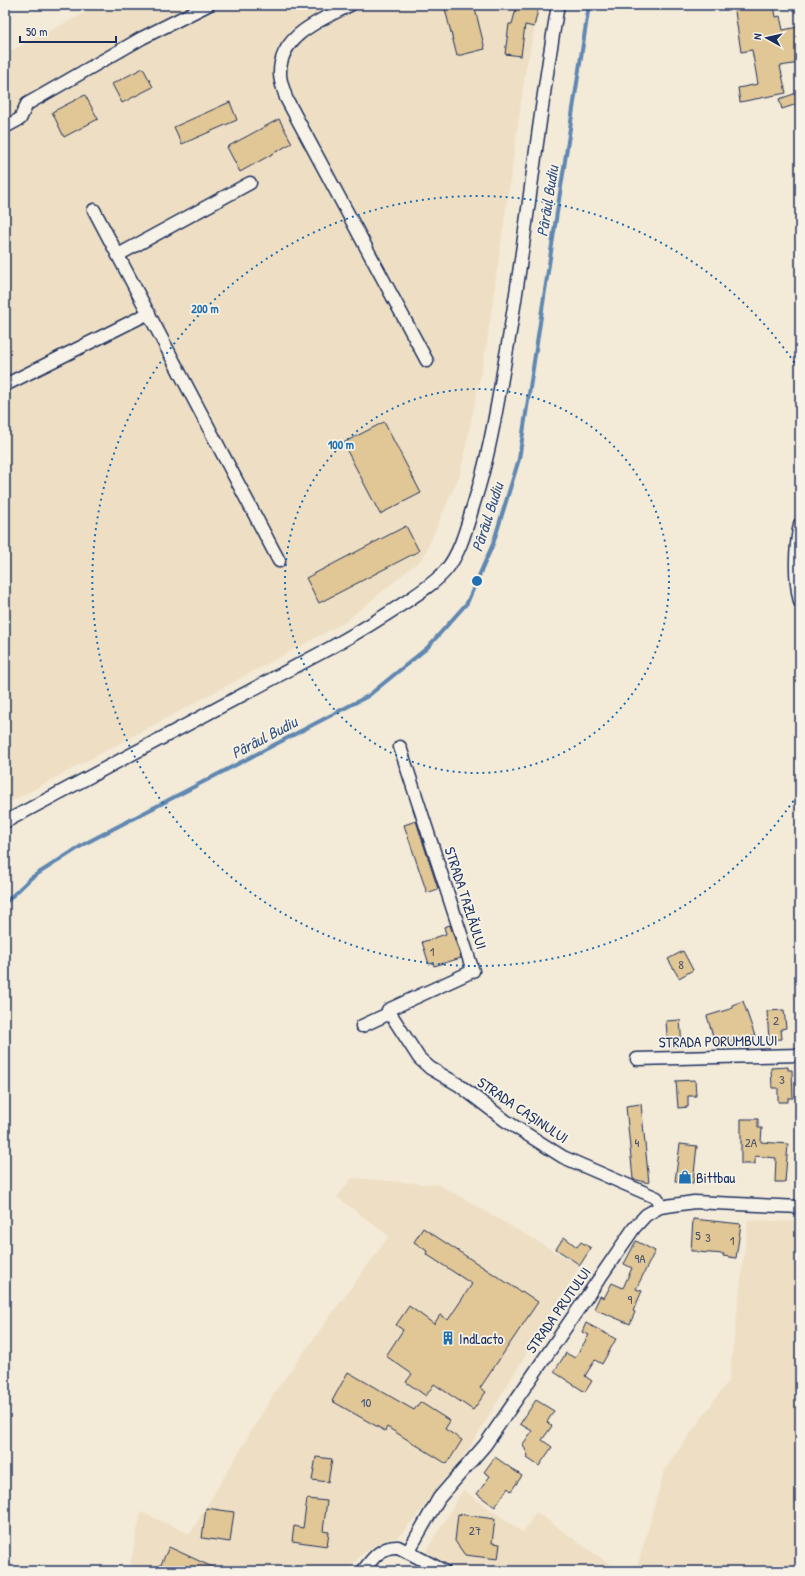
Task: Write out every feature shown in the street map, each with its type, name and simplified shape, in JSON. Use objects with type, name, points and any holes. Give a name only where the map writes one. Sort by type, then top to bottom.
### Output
[{"type":"street","points":[[5,127],[20,119],[26,104],[142,38],[208,5]]},
{"type":"street","points":[[350,5],[302,30],[284,52],[280,75],[286,98],[427,361]]},
{"type":"street","points":[[5,822],[330,648],[381,619],[417,594],[447,569],[458,549],[468,523],[486,464],[496,421],[519,276],[547,68],[558,5]]},
{"type":"street","points":[[118,255],[250,183]]},
{"type":"street","points":[[94,210],[280,561]]},
{"type":"street","points":[[5,385],[149,313]]},
{"type":"street","points":[[800,524],[796,543],[795,569],[800,602]]},
{"type":"street","name":"STRADA TAZLĂULUI","points":[[389,1012],[473,971],[400,747]]},
{"type":"street","points":[[362,1026],[389,1012]]},
{"type":"street","name":"STRADA CAȘINULUI","points":[[389,1012],[419,1058],[430,1068],[459,1085],[506,1121],[563,1157],[657,1198],[660,1207]]},
{"type":"street","name":"STRADA PORUMBULUI","points":[[637,1059],[800,1055]]},
{"type":"street","name":"STRADA PRUTULUI","points":[[408,1552],[439,1498],[484,1445],[634,1228],[646,1215],[660,1207],[694,1202],[800,1207]]},
{"type":"street","points":[[363,1571],[373,1558],[386,1548],[398,1547],[444,1571]]},
{"type":"shaded area","points":[[100,5],[540,5],[526,68],[486,349],[460,474],[423,558],[345,622],[5,805],[5,54]]},
{"type":"shaded area","points":[[352,1178],[440,1185],[580,1266],[465,1455],[441,1483],[416,1517],[398,1537],[382,1541],[361,1555],[347,1571],[129,1571],[141,1512],[190,1534],[276,1390],[389,1236],[337,1197]]},
{"type":"shaded area","points":[[748,1220],[800,1222],[800,1571],[636,1571],[665,1469],[729,1380]]},
{"type":"shaded area","points":[[463,1490],[523,1532],[536,1512],[619,1571],[461,1571],[425,1553]]},
{"type":"building","points":[[444,5],[474,5],[485,49],[457,56]]},
{"type":"building","points":[[517,5],[539,5],[534,27],[525,25],[521,56],[505,54],[509,24],[512,24]]},
{"type":"building","points":[[734,5],[774,5],[776,17],[780,16],[783,30],[798,27],[800,38],[800,63],[780,66],[786,93],[740,102],[738,88],[758,84],[752,50],[741,52]]},
{"type":"building","points":[[143,68],[153,87],[122,103],[112,84]]},
{"type":"building","points":[[800,92],[800,103],[782,109],[779,99]]},
{"type":"building","points":[[85,95],[98,119],[64,137],[52,112]]},
{"type":"building","points":[[230,102],[237,120],[182,144],[174,127]]},
{"type":"building","points":[[279,119],[292,143],[240,172],[227,147]]},
{"type":"building","points":[[384,422],[421,493],[380,514],[343,443]]},
{"type":"building","points":[[406,526],[419,551],[319,603],[306,578]]},
{"type":"building","points":[[416,821],[438,889],[427,893],[404,825]]},
{"type":"building","points":[[450,925],[461,958],[434,966],[433,963],[429,964],[422,942],[446,934],[444,927]]},
{"type":"building","points":[[683,951],[693,970],[679,978],[668,959]]},
{"type":"building","points":[[743,1001],[755,1036],[716,1046],[707,1016],[733,1008],[732,1005]]},
{"type":"building","points":[[784,1010],[786,1028],[781,1029],[782,1039],[769,1040],[767,1011]]},
{"type":"building","points":[[680,1020],[682,1046],[668,1047],[666,1021]]},
{"type":"building","points":[[788,1067],[788,1070],[792,1070],[793,1098],[788,1098],[788,1102],[778,1102],[778,1088],[772,1088],[771,1068]]},
{"type":"building","points":[[695,1080],[696,1096],[688,1096],[688,1107],[678,1108],[676,1081]]},
{"type":"building","points":[[641,1104],[649,1183],[633,1179],[626,1106]]},
{"type":"building","points":[[741,1119],[758,1119],[758,1128],[762,1128],[761,1142],[788,1144],[785,1182],[775,1182],[776,1158],[755,1156],[755,1164],[741,1164]]},
{"type":"building","points":[[680,1144],[697,1146],[693,1183],[675,1181]]},
{"type":"building","points":[[693,1219],[741,1224],[736,1258],[723,1256],[724,1254],[691,1251]]},
{"type":"building","name":"IndLacto","points":[[423,1228],[538,1302],[480,1388],[486,1392],[473,1410],[434,1384],[426,1396],[406,1382],[412,1374],[386,1356],[403,1330],[396,1325],[409,1306],[434,1324],[440,1315],[448,1320],[472,1284],[426,1254],[427,1251],[414,1242]]},
{"type":"building","points":[[564,1237],[577,1247],[581,1242],[591,1248],[580,1265],[556,1249]]},
{"type":"building","points":[[636,1241],[655,1251],[636,1289],[642,1291],[633,1311],[635,1312],[630,1324],[594,1309],[600,1296],[604,1298],[612,1283],[623,1288],[632,1268],[624,1264]]},
{"type":"building","points":[[586,1323],[616,1339],[602,1364],[595,1360],[585,1376],[592,1381],[585,1392],[554,1372],[566,1353],[575,1358],[589,1335],[582,1332]]},
{"type":"building","points":[[348,1372],[414,1410],[420,1402],[450,1421],[445,1429],[462,1440],[447,1464],[387,1427],[385,1431],[332,1401]]},
{"type":"building","points":[[536,1400],[554,1411],[547,1422],[552,1426],[542,1440],[552,1447],[539,1466],[527,1458],[528,1456],[523,1444],[532,1431],[520,1424]]},
{"type":"building","points":[[316,1457],[332,1459],[328,1482],[312,1480]]},
{"type":"building","points":[[495,1457],[522,1476],[511,1491],[508,1488],[495,1507],[477,1494],[490,1476],[484,1472]]},
{"type":"building","points":[[307,1499],[327,1501],[323,1531],[329,1532],[327,1546],[292,1541],[294,1526],[303,1528]]},
{"type":"building","points":[[206,1508],[234,1512],[230,1542],[202,1538]]},
{"type":"building","points":[[458,1514],[495,1519],[492,1543],[500,1544],[498,1559],[465,1555],[455,1541]]},
{"type":"building","points":[[169,1547],[221,1571],[158,1571]]},
{"type":"waterway","name":"Pârâul Budiu","points":[[5,903],[31,878],[86,843],[368,696],[427,648],[467,603],[493,544],[519,459],[589,5]]},
{"type":"place","name":"Bittbau","points":[[685,1177]]},
{"type":"place","name":"IndLacto","points":[[448,1338]]}]
